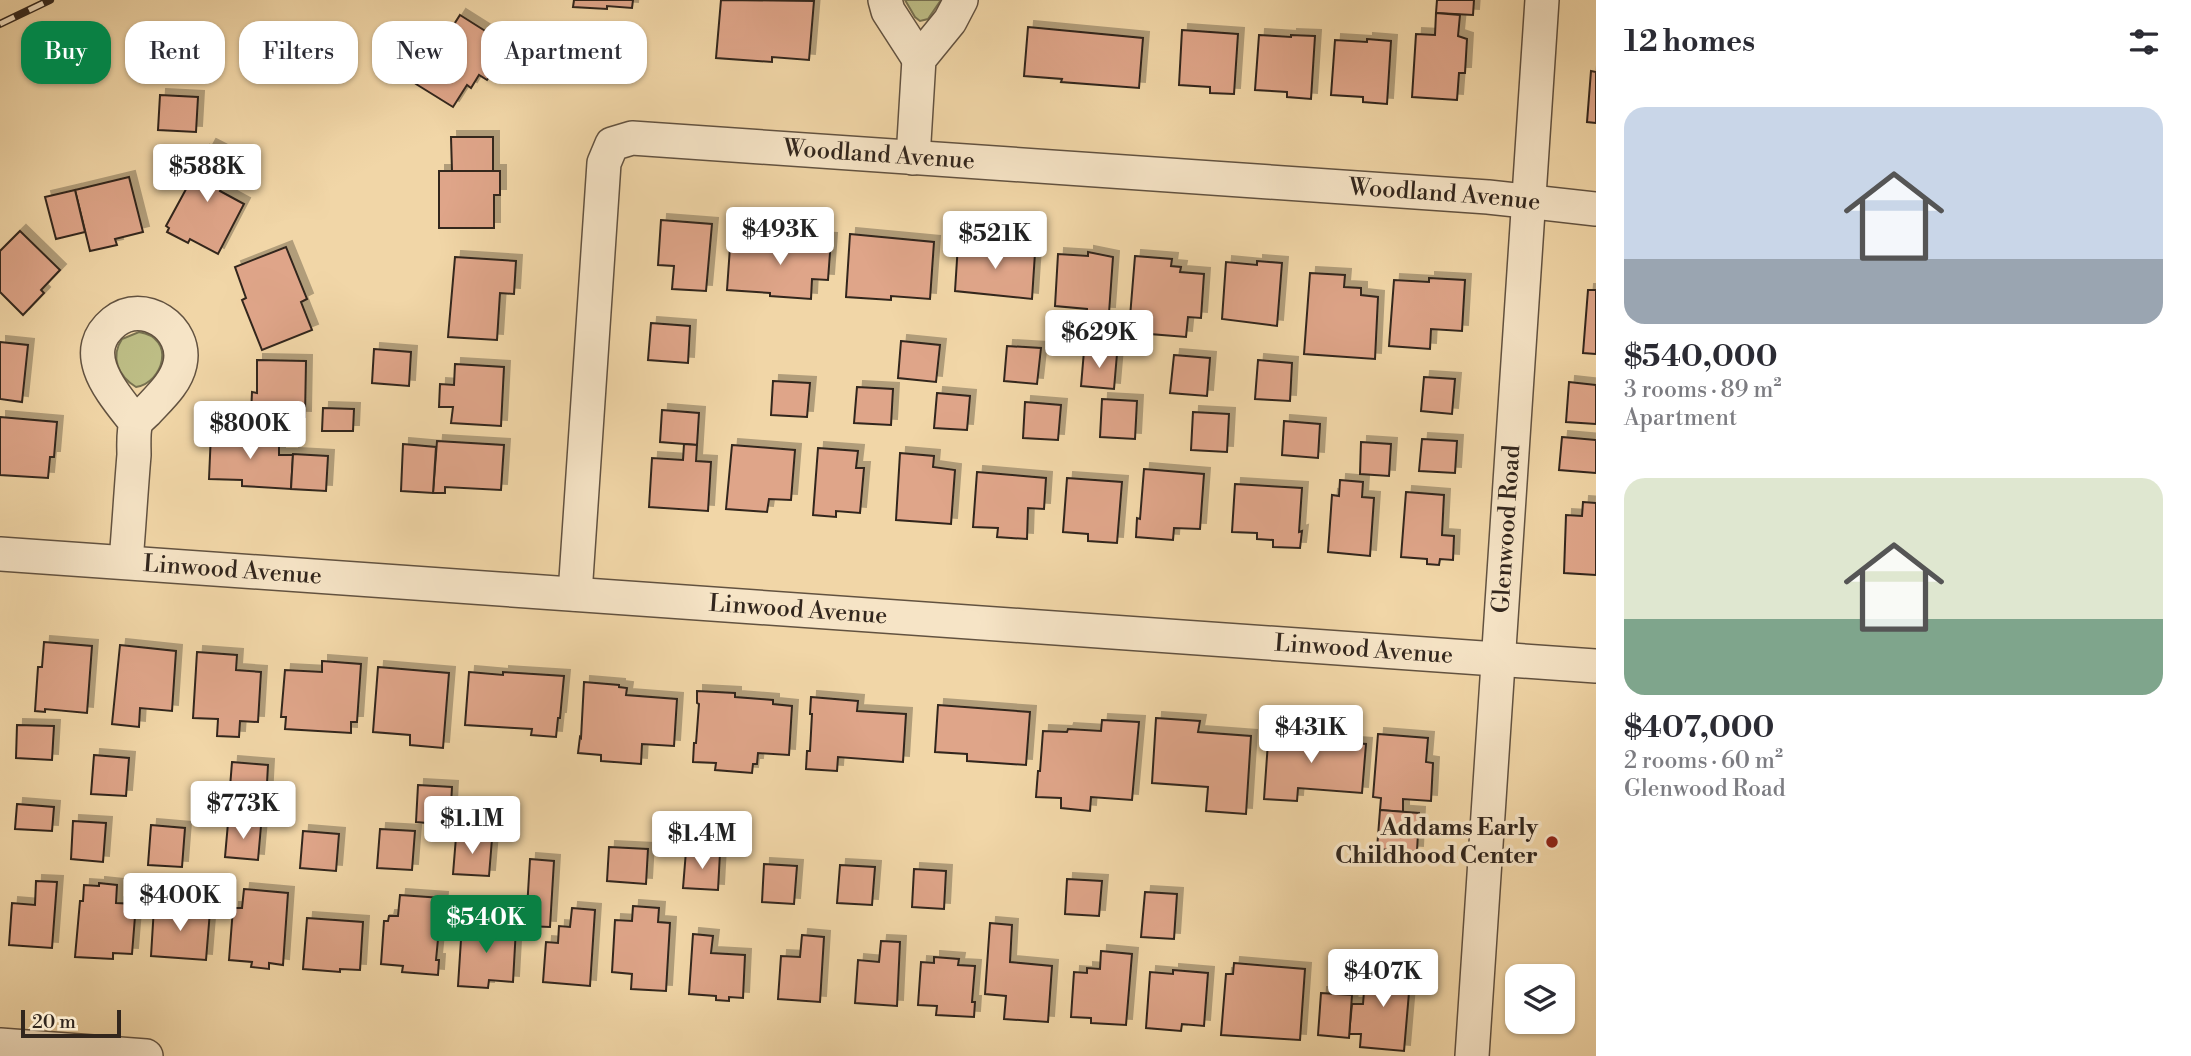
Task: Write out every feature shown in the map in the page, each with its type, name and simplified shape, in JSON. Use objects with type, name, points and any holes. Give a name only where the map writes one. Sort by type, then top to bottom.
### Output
[{"type":"street","points":[[885,0],[888,11],[919,59]]},
{"type":"street","points":[[913,158],[919,59],[950,21],[961,0]]},
{"type":"street","name":"Glenwood Road","points":[[1472,1056],[1542,0]]},
{"type":"street","name":"Woodland Avenue","points":[[575,594],[604,163],[612,144],[632,138],[1475,196],[1596,209]]},
{"type":"street","points":[[126,561],[136,423]]},
{"type":"street","name":"Linwood Avenue","points":[[0,554],[1596,666]]},
{"type":"street","points":[[0,1045],[146,1056]]},
{"type":"green space","points":[[905,0],[941,0],[928,19],[920,21]]},
{"type":"green space","points":[[139,332],[151,336],[158,343],[162,360],[153,378],[136,387],[120,372],[116,359],[122,339]]},
{"type":"building","points":[[574,0],[633,0],[632,8],[607,6],[607,9],[573,7]]},
{"type":"building","points":[[721,0],[814,1],[809,60],[772,57],[772,62],[716,58]]},
{"type":"building","points":[[1437,0],[1474,0],[1473,15],[1436,13]]},
{"type":"building","points":[[1436,13],[1460,15],[1458,36],[1467,39],[1465,73],[1459,73],[1457,100],[1412,97],[1416,34],[1435,35]]},
{"type":"building","points":[[460,15],[481,28],[481,76],[479,75],[471,88],[467,85],[453,107],[416,84],[467,84],[467,21],[456,21]]},
{"type":"building","points":[[1028,27],[1143,38],[1139,88],[1061,82],[1062,79],[1024,76]]},
{"type":"building","points":[[1182,30],[1238,34],[1234,94],[1210,93],[1210,87],[1179,85]]},
{"type":"building","points":[[1259,35],[1315,36],[1311,99],[1287,97],[1287,92],[1255,90]]},
{"type":"building","points":[[1367,39],[1391,41],[1387,104],[1363,102],[1363,97],[1331,95],[1335,40],[1367,42]]},
{"type":"building","points":[[1591,71],[1596,72],[1596,123],[1587,122]]},
{"type":"building","points":[[160,95],[198,97],[196,132],[158,130]]},
{"type":"building","points":[[451,137],[493,137],[493,171],[452,171]]},
{"type":"building","points":[[210,145],[237,159],[220,191],[244,204],[218,254],[190,239],[188,243],[167,232],[169,228],[166,226]]},
{"type":"building","points":[[439,171],[500,171],[500,195],[494,195],[494,228],[439,228]]},
{"type":"building","points":[[129,177],[143,232],[115,239],[117,245],[90,251],[75,190]]},
{"type":"building","points":[[75,190],[85,232],[56,239],[45,197]]},
{"type":"building","points":[[661,220],[712,224],[706,291],[672,289],[674,266],[658,265]]},
{"type":"building","points":[[20,231],[60,270],[41,290],[44,293],[23,315],[0,292],[0,251]]},
{"type":"building","points":[[850,234],[934,242],[930,299],[846,297]]},
{"type":"building","points":[[763,236],[831,239],[828,280],[812,279],[811,299],[727,290],[730,247],[762,250]]},
{"type":"building","points":[[958,244],[1032,248],[1031,253],[1035,253],[1032,299],[955,291]]},
{"type":"building","points":[[286,247],[307,299],[301,302],[312,330],[262,350],[242,300],[246,298],[235,267]]},
{"type":"building","points":[[1088,252],[1113,257],[1109,313],[1055,306],[1058,254],[1088,256]]},
{"type":"building","points":[[1135,256],[1172,259],[1171,266],[1181,267],[1180,272],[1204,274],[1201,318],[1188,317],[1186,337],[1150,334],[1151,318],[1130,317]]},
{"type":"building","points":[[455,257],[516,261],[514,294],[500,293],[497,340],[448,337]]},
{"type":"building","points":[[1257,261],[1282,263],[1277,326],[1222,319],[1226,262],[1257,265]]},
{"type":"building","points":[[1310,273],[1345,275],[1344,287],[1361,288],[1361,295],[1378,297],[1375,359],[1304,354]]},
{"type":"building","points":[[1429,278],[1465,280],[1462,331],[1431,329],[1430,349],[1389,346],[1394,280],[1429,282]]},
{"type":"building","points":[[1588,290],[1596,290],[1596,354],[1583,353]]},
{"type":"building","points":[[651,323],[690,326],[688,363],[648,360]]},
{"type":"building","points":[[901,341],[940,345],[936,382],[898,378]]},
{"type":"building","points":[[0,342],[28,345],[22,402],[0,399]]},
{"type":"building","points":[[1007,346],[1041,348],[1037,384],[1004,381]]},
{"type":"building","points":[[374,349],[411,352],[409,386],[372,383]]},
{"type":"building","points":[[1084,351],[1117,354],[1114,389],[1081,386]]},
{"type":"building","points":[[1174,355],[1210,358],[1207,396],[1170,393]]},
{"type":"building","points":[[257,360],[306,361],[305,417],[251,415],[252,392],[257,393]]},
{"type":"building","points":[[1258,360],[1292,363],[1290,401],[1255,399]]},
{"type":"building","points":[[455,364],[504,367],[501,426],[451,423],[453,407],[439,407],[440,384],[454,385]]},
{"type":"building","points":[[1424,377],[1455,379],[1452,414],[1421,411]]},
{"type":"building","points":[[773,381],[810,383],[807,417],[771,415]]},
{"type":"building","points":[[1569,382],[1596,385],[1596,424],[1566,422]]},
{"type":"building","points":[[857,387],[893,389],[891,425],[854,423]]},
{"type":"building","points":[[937,393],[970,396],[967,430],[934,428]]},
{"type":"building","points":[[1102,399],[1137,401],[1135,439],[1100,437]]},
{"type":"building","points":[[1025,402],[1061,405],[1058,440],[1023,438]]},
{"type":"building","points":[[323,408],[354,409],[353,431],[322,431]]},
{"type":"building","points":[[662,410],[699,413],[697,445],[660,442]]},
{"type":"building","points":[[1193,412],[1229,414],[1227,452],[1191,450]]},
{"type":"building","points":[[0,417],[57,422],[54,457],[50,457],[48,478],[0,475]]},
{"type":"building","points":[[1284,421],[1320,424],[1318,458],[1282,455]]},
{"type":"building","points":[[211,433],[279,437],[279,455],[293,455],[291,489],[242,486],[242,480],[209,479]]},
{"type":"building","points":[[1562,437],[1596,440],[1596,473],[1559,470]]},
{"type":"building","points":[[1422,439],[1457,441],[1455,473],[1419,471]]},
{"type":"building","points":[[437,441],[504,445],[501,490],[445,487],[445,493],[433,493]]},
{"type":"building","points":[[1361,442],[1391,444],[1389,476],[1360,474]]},
{"type":"building","points":[[403,444],[436,447],[433,493],[401,491]]},
{"type":"building","points":[[684,444],[697,445],[696,461],[711,462],[708,511],[649,507],[652,458],[683,460]]},
{"type":"building","points":[[732,445],[795,450],[791,500],[769,499],[767,512],[726,509]]},
{"type":"building","points":[[818,448],[858,451],[856,468],[864,468],[860,513],[836,511],[836,517],[813,515]]},
{"type":"building","points":[[900,453],[934,456],[933,467],[955,470],[951,524],[896,520]]},
{"type":"building","points":[[293,454],[328,456],[326,491],[291,489]]},
{"type":"building","points":[[1144,469],[1204,474],[1200,529],[1174,528],[1173,540],[1136,537]]},
{"type":"building","points":[[977,472],[1046,478],[1044,509],[1028,508],[1027,539],[997,537],[998,528],[973,527]]},
{"type":"building","points":[[1067,478],[1122,482],[1117,543],[1088,541],[1088,534],[1063,532]]},
{"type":"building","points":[[1340,480],[1363,482],[1362,497],[1374,498],[1370,556],[1328,552],[1332,495],[1339,496]]},
{"type":"building","points":[[1235,484],[1302,488],[1300,548],[1273,547],[1273,540],[1257,539],[1257,533],[1232,532]]},
{"type":"building","points":[[1406,492],[1444,495],[1442,535],[1454,536],[1453,560],[1440,559],[1439,565],[1427,564],[1427,559],[1401,557]]},
{"type":"building","points":[[1583,502],[1596,503],[1596,575],[1564,573],[1566,515],[1582,516]]},
{"type":"building","points":[[44,642],[92,646],[87,713],[45,709],[45,712],[35,711],[38,667],[42,667]]},
{"type":"building","points":[[120,645],[176,651],[172,711],[140,708],[139,727],[112,724]]},
{"type":"building","points":[[197,652],[237,655],[236,670],[261,672],[258,722],[240,721],[239,737],[217,736],[218,719],[193,718]]},
{"type":"building","points":[[322,661],[361,664],[357,722],[351,722],[351,733],[285,729],[286,717],[281,717],[285,670],[322,672]]},
{"type":"building","points":[[378,667],[449,673],[443,748],[410,745],[410,735],[373,732]]},
{"type":"building","points":[[469,672],[564,676],[556,737],[531,735],[532,729],[465,725]]},
{"type":"building","points":[[584,682],[619,685],[627,688],[626,695],[677,699],[674,746],[642,744],[641,764],[601,761],[601,755],[578,753]]},
{"type":"building","points":[[697,691],[735,693],[735,697],[773,700],[773,704],[792,706],[789,755],[758,753],[757,764],[753,764],[752,773],[715,770],[716,763],[693,762],[699,704]]},
{"type":"building","points":[[811,697],[858,701],[857,711],[906,714],[903,762],[838,757],[837,771],[806,769],[807,751],[810,751]]},
{"type":"building","points":[[938,705],[1030,712],[1026,765],[967,761],[967,754],[935,752]]},
{"type":"building","points":[[1156,718],[1200,721],[1198,732],[1251,736],[1246,814],[1206,811],[1208,787],[1152,783]]},
{"type":"building","points":[[1102,720],[1139,722],[1132,800],[1091,797],[1090,811],[1061,808],[1061,798],[1036,797],[1043,731],[1101,731]]},
{"type":"building","points":[[17,725],[54,726],[52,760],[16,758]]},
{"type":"building","points":[[1269,728],[1315,732],[1315,740],[1366,744],[1362,793],[1298,788],[1297,801],[1264,799]]},
{"type":"building","points":[[1378,734],[1428,738],[1426,762],[1433,763],[1431,801],[1403,799],[1403,812],[1380,810],[1381,798],[1373,797]]},
{"type":"building","points":[[94,755],[129,758],[126,796],[91,794]]},
{"type":"building","points":[[232,762],[268,765],[266,802],[229,800]]},
{"type":"building","points":[[418,785],[452,787],[450,825],[416,822]]},
{"type":"building","points":[[17,804],[54,807],[52,831],[15,829]]},
{"type":"building","points":[[1380,810],[1419,813],[1417,852],[1377,849]]},
{"type":"building","points":[[73,821],[106,823],[103,862],[71,859]]},
{"type":"building","points":[[228,823],[261,826],[258,860],[225,857]]},
{"type":"building","points":[[151,825],[185,828],[182,867],[148,865]]},
{"type":"building","points":[[380,829],[415,831],[412,870],[377,868]]},
{"type":"building","points":[[303,831],[339,834],[336,871],[300,868]]},
{"type":"building","points":[[456,837],[492,839],[489,876],[453,874]]},
{"type":"building","points":[[609,847],[648,849],[646,884],[607,881]]},
{"type":"building","points":[[686,851],[720,853],[718,890],[683,888]]},
{"type":"building","points":[[530,859],[554,861],[550,927],[526,926]]},
{"type":"building","points":[[764,864],[797,866],[794,904],[762,902]]},
{"type":"building","points":[[840,865],[875,867],[872,905],[837,903]]},
{"type":"building","points":[[914,869],[946,871],[944,909],[912,907]]},
{"type":"building","points":[[1067,879],[1102,881],[1099,916],[1065,914]]},
{"type":"building","points":[[36,881],[57,882],[52,948],[9,945],[12,903],[35,905]]},
{"type":"building","points":[[99,883],[117,885],[116,903],[136,904],[132,954],[113,953],[113,959],[75,957],[84,885],[99,886]]},
{"type":"building","points":[[244,889],[288,893],[283,965],[269,963],[269,969],[251,967],[252,962],[229,960],[233,908],[242,908]]},
{"type":"building","points":[[1145,892],[1177,894],[1174,939],[1141,937]]},
{"type":"building","points":[[400,895],[442,898],[436,960],[439,960],[438,975],[402,972],[403,966],[381,964],[384,921],[388,921],[389,916],[398,916]]},
{"type":"building","points":[[633,906],[659,908],[658,922],[670,923],[666,991],[631,989],[632,974],[612,972],[615,920],[632,921]]},
{"type":"building","points":[[154,907],[210,911],[206,960],[151,956]]},
{"type":"building","points":[[572,908],[595,910],[590,986],[543,982],[546,942],[558,943],[559,926],[570,927]]},
{"type":"building","points":[[307,918],[363,922],[360,970],[340,969],[340,972],[303,969]]},
{"type":"building","points":[[990,923],[1012,925],[1010,962],[1052,966],[1048,1022],[1004,1019],[1006,996],[985,994]]},
{"type":"building","points":[[462,924],[516,928],[513,982],[489,980],[488,988],[458,986]]},
{"type":"building","points":[[693,934],[713,936],[711,953],[745,955],[743,998],[729,997],[729,1001],[716,1000],[716,996],[689,994]]},
{"type":"building","points":[[802,935],[824,937],[820,1002],[778,999],[781,956],[800,957]]},
{"type":"building","points":[[881,941],[900,942],[897,1006],[855,1003],[858,960],[879,962]]},
{"type":"building","points":[[1101,951],[1132,954],[1126,1025],[1091,1023],[1091,1018],[1071,1017],[1074,972],[1087,973],[1087,968],[1100,969]]},
{"type":"building","points":[[934,957],[959,959],[958,965],[975,966],[972,1002],[975,1002],[974,1017],[936,1015],[937,1006],[918,1005],[921,962],[934,963]]},
{"type":"building","points":[[1234,963],[1305,969],[1300,1040],[1221,1035],[1226,974],[1233,974]]},
{"type":"building","points":[[1366,966],[1411,969],[1404,1051],[1360,1047],[1361,1034],[1349,1034],[1352,1004],[1363,1004]]},
{"type":"building","points":[[1173,970],[1208,973],[1204,1026],[1182,1024],[1181,1031],[1146,1028],[1150,972],[1173,974]]},
{"type":"building","points":[[1321,993],[1352,995],[1349,1038],[1318,1035]]},
{"type":"railway","points":[[0,24],[50,0]]},
{"type":"place","name":"Addams Early Childhood Center","points":[[1552,842]]}]
